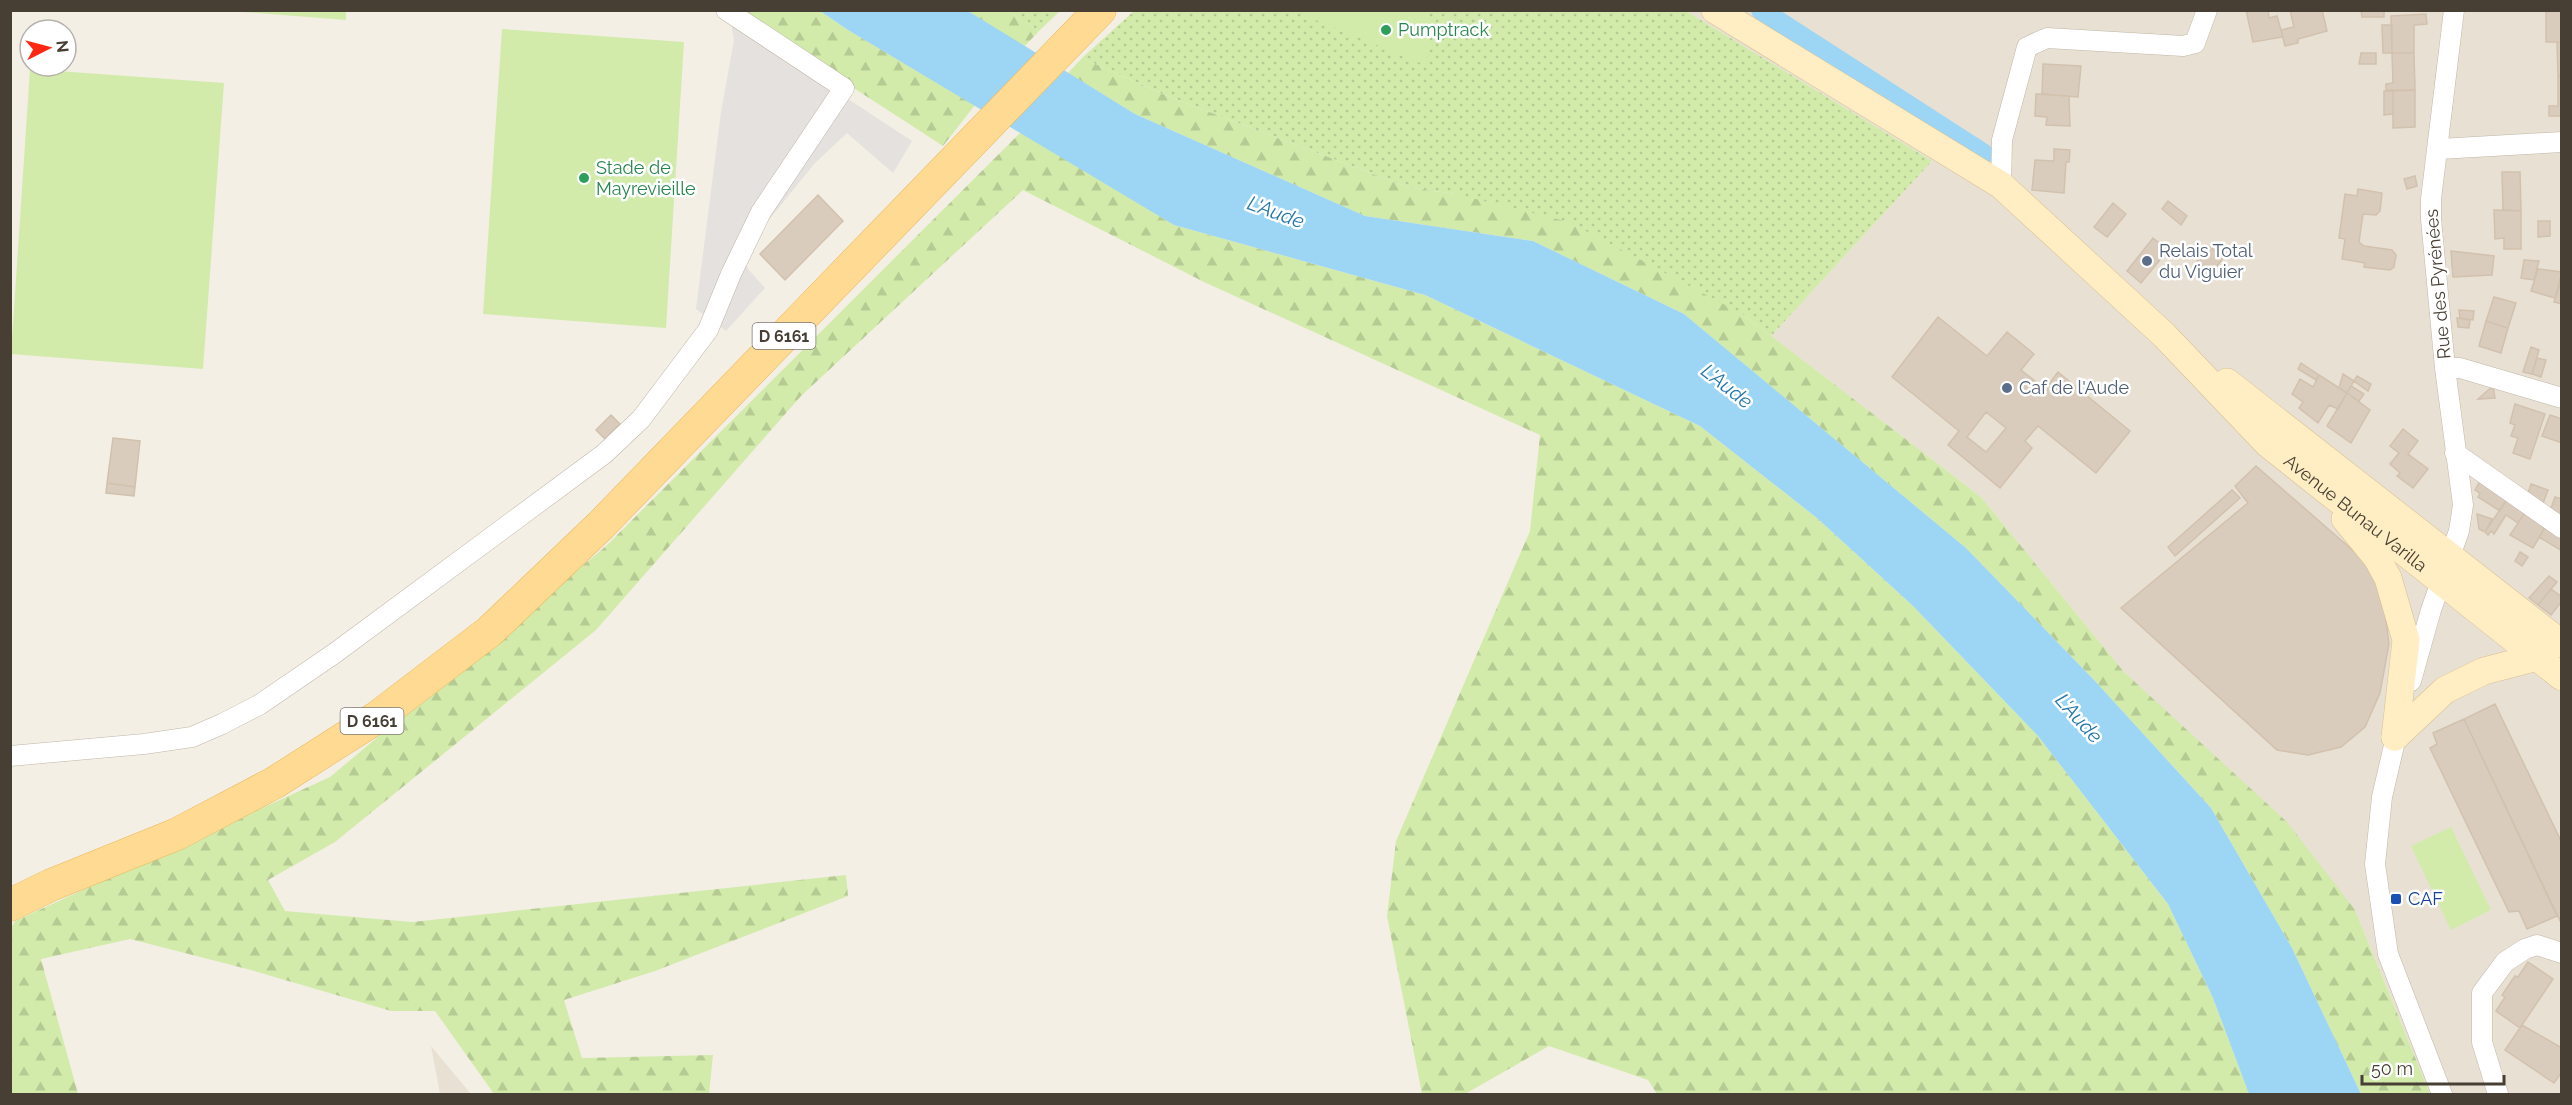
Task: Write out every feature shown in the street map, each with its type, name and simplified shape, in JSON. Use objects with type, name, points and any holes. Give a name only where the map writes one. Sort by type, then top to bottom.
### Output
[{"type":"main road","name":"D 6161","points":[[10,905],[51,885],[113,862],[207,819],[274,783],[376,718],[504,618],[642,483],[1100,10]]},
{"type":"main road","name":"Avenue Bunau Varilla","points":[[1715,10],[2001,185],[2164,335],[2268,444],[2312,481],[2562,644]]},
{"type":"main road","name":"Avenue Bunau Varilla","points":[[2164,335],[2286,426],[2446,569],[2538,657],[2562,676]]},
{"type":"main road","points":[[2312,481],[2377,558],[2395,598],[2406,640],[2395,737]]},
{"type":"main road","points":[[2395,737],[2445,690],[2484,671],[2538,657]]},
{"type":"main road","name":"D 6161","points":[[10,895],[51,885]]},
{"type":"street","points":[[10,756],[144,744],[192,737],[259,705],[536,506],[603,454],[641,419],[708,330],[731,274],[761,212],[844,88],[726,10]]},
{"type":"street","points":[[2001,185],[2002,140],[2027,47],[2047,38],[2183,46],[2195,43],[2207,10]]},
{"type":"street","name":"Rue des Pyrénées","points":[[2442,1095],[2388,954],[2375,864],[2382,797],[2395,737],[2459,531],[2463,505],[2454,453],[2431,219],[2431,199],[2439,149],[2454,10]]},
{"type":"street","points":[[2439,149],[2562,142]]},
{"type":"street","points":[[2445,368],[2460,368],[2562,398]]},
{"type":"street","points":[[2454,453],[2562,528]]},
{"type":"street","points":[[2498,1095],[2482,1042],[2482,993],[2505,962],[2525,949],[2537,945],[2562,953]]},
{"type":"shaded area","points":[[1686,11],[2561,11],[2561,1094],[2430,1094],[2355,910],[2124,672],[1981,497],[1771,336],[1932,161]]},
{"type":"shaded area","points":[[731,22],[912,141],[893,173],[847,133],[815,163],[741,254],[748,269],[765,288],[726,331],[696,309],[721,112],[734,40]]},
{"type":"shaded area","points":[[431,1046],[471,1094],[440,1094]]},
{"type":"green space","points":[[346,10],[346,20],[231,11]]},
{"type":"green space","points":[[735,11],[820,11],[975,105],[943,146]]},
{"type":"green space","points":[[968,11],[1008,11],[1039,31],[1024,47]]},
{"type":"green space","points":[[1008,11],[1060,11],[1039,31]]},
{"type":"green space","points":[[1134,11],[1686,11],[1932,161],[1771,336],[1744,315],[1456,194],[1410,188],[1170,97],[1082,58]]},
{"type":"green space","name":"Pumptrack","points":[[1294,11],[1420,11],[1432,21],[1425,65]]},
{"type":"green space","name":"Stade de Mayrevieille","points":[[502,29],[684,42],[666,328],[483,314]]},
{"type":"green space","points":[[1082,58],[1170,97],[1410,188],[1456,194],[1569,222],[1744,315],[1981,497],[2124,672],[2287,822],[2355,910],[2430,1094],[2361,1094],[2292,948],[2211,808],[2095,681],[1966,548],[1684,314],[1533,241],[1365,216],[1135,114],[1068,73]]},
{"type":"green space","points":[[78,72],[224,83],[203,369],[11,354],[29,78],[78,78]]},
{"type":"green space","points":[[1021,132],[1174,225],[1425,295],[1700,426],[1817,518],[1913,606],[2038,736],[2168,904],[2213,998],[2249,1094],[1657,1094],[1648,1080],[1549,1046],[1465,1094],[1422,1094],[1387,916],[1396,841],[1530,531],[1540,435],[1204,282],[1023,190],[801,396],[596,630],[335,842],[268,880],[285,911],[412,922],[846,875],[848,896],[655,971],[564,1000],[582,1058],[713,1055],[709,1094],[494,1094],[435,1011],[391,1011],[251,970],[130,939],[41,959],[78,1094],[11,1094],[10,930],[15,921],[330,777],[606,546]]},
{"type":"green space","points":[[2451,827],[2491,910],[2451,930],[2411,846]]},
{"type":"water","name":"L'Aude","points":[[820,11],[968,11],[1135,114],[1365,216],[1533,241],[1684,314],[1966,548],[2095,681],[2211,808],[2292,948],[2361,1094],[2249,1094],[2213,998],[2168,904],[2038,736],[1913,606],[1817,518],[1700,426],[1425,295],[1174,225]]},
{"type":"building","points":[[2246,10],[2268,10],[2269,18],[2277,16],[2283,37],[2253,42]]},
{"type":"building","points":[[2290,10],[2322,10],[2327,31],[2298,39],[2298,43],[2285,46],[2281,30],[2294,27]]},
{"type":"building","points":[[2361,10],[2384,10],[2384,17],[2362,17]]},
{"type":"building","points":[[2546,10],[2562,10],[2562,42],[2546,42]]},
{"type":"building","points":[[2426,14],[2427,24],[2414,25],[2414,53],[2392,53],[2391,16]]},
{"type":"building","points":[[2382,25],[2392,25],[2392,53],[2383,53]]},
{"type":"building","points":[[2557,42],[2562,42],[2562,76],[2558,76]]},
{"type":"building","points":[[2361,53],[2376,53],[2376,64],[2359,64]]},
{"type":"building","points":[[2392,53],[2414,53],[2415,90],[2386,90],[2386,84],[2393,83]]},
{"type":"building","points":[[2043,64],[2081,66],[2078,97],[2042,94]]},
{"type":"building","points":[[2558,76],[2562,76],[2562,116],[2549,116],[2549,106],[2558,106]]},
{"type":"building","points":[[2415,90],[2415,127],[2393,128],[2393,91]]},
{"type":"building","points":[[2384,91],[2393,91],[2393,114],[2384,115]]},
{"type":"building","points":[[2036,94],[2069,96],[2070,126],[2046,125],[2047,117],[2035,116]]},
{"type":"building","points":[[2054,149],[2070,150],[2069,162],[2066,162],[2064,193],[2032,190],[2035,160],[2054,161]]},
{"type":"building","points":[[2502,172],[2520,172],[2521,211],[2503,210]]},
{"type":"building","points":[[2415,176],[2417,186],[2407,189],[2404,179]]},
{"type":"building","points":[[2358,189],[2382,193],[2380,211],[2376,215],[2363,214],[2359,242],[2364,246],[2392,250],[2396,255],[2394,267],[2390,270],[2364,267],[2365,263],[2342,259],[2345,239],[2339,238],[2345,194],[2357,196]]},
{"type":"building","points":[[818,195],[843,221],[785,280],[760,254]]},
{"type":"building","points":[[2168,201],[2187,216],[2181,225],[2162,209]]},
{"type":"building","points":[[2113,203],[2126,214],[2107,237],[2094,227]]},
{"type":"building","points":[[2494,210],[2521,211],[2521,249],[2504,249],[2504,238],[2495,239]]},
{"type":"building","points":[[2538,221],[2550,221],[2550,236],[2538,237]]},
{"type":"building","points":[[2153,238],[2168,250],[2141,283],[2127,271]]},
{"type":"building","points":[[2209,246],[2224,257],[2212,273],[2197,261]]},
{"type":"building","points":[[2451,251],[2494,256],[2492,275],[2453,277]]},
{"type":"building","points":[[2524,260],[2539,261],[2534,280],[2521,278]]},
{"type":"building","points":[[2538,269],[2562,272],[2555,298],[2531,291]]},
{"type":"building","points":[[2560,284],[2562,284],[2562,304],[2554,302]]},
{"type":"building","points":[[2494,297],[2516,303],[2508,328],[2486,321]]},
{"type":"building","points":[[2459,310],[2474,311],[2473,320],[2460,318]]},
{"type":"building","name":"Caf de l'Aude","points":[[1938,317],[1987,356],[2007,332],[2034,354],[2021,370],[2045,389],[2058,372],[2130,431],[2096,473],[2038,426],[2025,441],[2032,448],[2000,488],[1948,445],[1959,431],[1892,377]],"holes":[[[1986,412],[2006,428],[1986,452],[1967,437]]]},
{"type":"building","points":[[2457,318],[2470,320],[2469,328],[2458,327]]},
{"type":"building","points":[[2486,321],[2508,328],[2501,353],[2479,346]]},
{"type":"building","points":[[2531,347],[2539,350],[2532,374],[2523,372]]},
{"type":"building","points":[[2537,358],[2546,360],[2541,377],[2532,374]]},
{"type":"building","points":[[2301,363],[2319,375],[2316,380],[2298,369]]},
{"type":"building","points":[[2343,374],[2354,381],[2347,393],[2339,388]]},
{"type":"building","points":[[2319,375],[2347,393],[2338,409],[2329,405],[2318,423],[2299,408],[2303,402],[2292,394],[2300,379],[2313,387]]},
{"type":"building","points":[[2357,376],[2371,384],[2368,391],[2354,381]]},
{"type":"building","points":[[2351,386],[2364,394],[2359,401],[2347,393]]},
{"type":"building","points":[[2493,386],[2495,398],[2478,399]]},
{"type":"building","points":[[2347,393],[2370,410],[2351,443],[2327,426]]},
{"type":"building","points":[[2515,404],[2545,414],[2530,459],[2513,453],[2518,438],[2511,436],[2515,425],[2510,423]]},
{"type":"building","points":[[611,415],[620,424],[605,439],[596,430]]},
{"type":"building","points":[[2550,415],[2562,419],[2562,443],[2542,436]]},
{"type":"building","points":[[2403,429],[2418,441],[2408,454],[2428,469],[2413,488],[2397,476],[2400,473],[2390,464],[2399,453],[2390,446]]},
{"type":"building","points":[[113,438],[140,441],[135,487],[107,483]]},
{"type":"building","points":[[2256,466],[2366,562],[2383,598],[2389,644],[2380,693],[2365,727],[2341,747],[2308,755],[2277,750],[2121,608],[2248,503],[2235,486]]},
{"type":"building","points":[[2480,481],[2507,499],[2500,511],[2478,497],[2480,493],[2475,490]]},
{"type":"building","points":[[107,483],[135,487],[134,496],[106,493]]},
{"type":"building","points":[[2531,484],[2548,490],[2542,506],[2527,496]]},
{"type":"building","points":[[2232,490],[2240,498],[2175,556],[2168,547]]},
{"type":"building","points":[[2555,497],[2562,499],[2562,519],[2550,511]]},
{"type":"building","points":[[2507,499],[2526,511],[2518,523],[2506,515],[2494,534],[2491,531],[2488,535],[2485,532]]},
{"type":"building","points":[[2526,511],[2547,524],[2533,548],[2510,535]]},
{"type":"building","points":[[2477,514],[2492,519],[2485,532],[2479,529]]},
{"type":"building","points":[[2547,524],[2562,534],[2562,551],[2539,537]]},
{"type":"building","points":[[2520,552],[2528,557],[2522,566],[2515,561]]},
{"type":"building","points":[[2549,576],[2557,582],[2538,605],[2529,598]]},
{"type":"building","points":[[2551,589],[2562,597],[2562,601],[2551,615],[2538,605]]},
{"type":"building","points":[[2495,704],[2562,843],[2562,925],[2464,719]]},
{"type":"building","points":[[2464,719],[2557,916],[2527,929],[2519,911],[2509,912],[2430,748],[2437,744],[2433,733]]},
{"type":"building","points":[[2528,962],[2553,979],[2520,1028],[2496,1011],[2505,997],[2502,995]]},
{"type":"building","points":[[2522,1025],[2562,1048],[2562,1072],[2554,1083],[2505,1050]]},
{"type":"waterway","points":[[1761,10],[1984,154]]},
{"type":"place","name":"Pumptrack","points":[[1386,30]]},
{"type":"place","name":"Stade de Mayrevieille","points":[[584,178]]},
{"type":"place","name":"Relais Total du Viguier","points":[[2147,261]]},
{"type":"place","name":"Caf de l'Aude","points":[[2007,388]]},
{"type":"place","name":"CAF","points":[[2396,899]]}]
